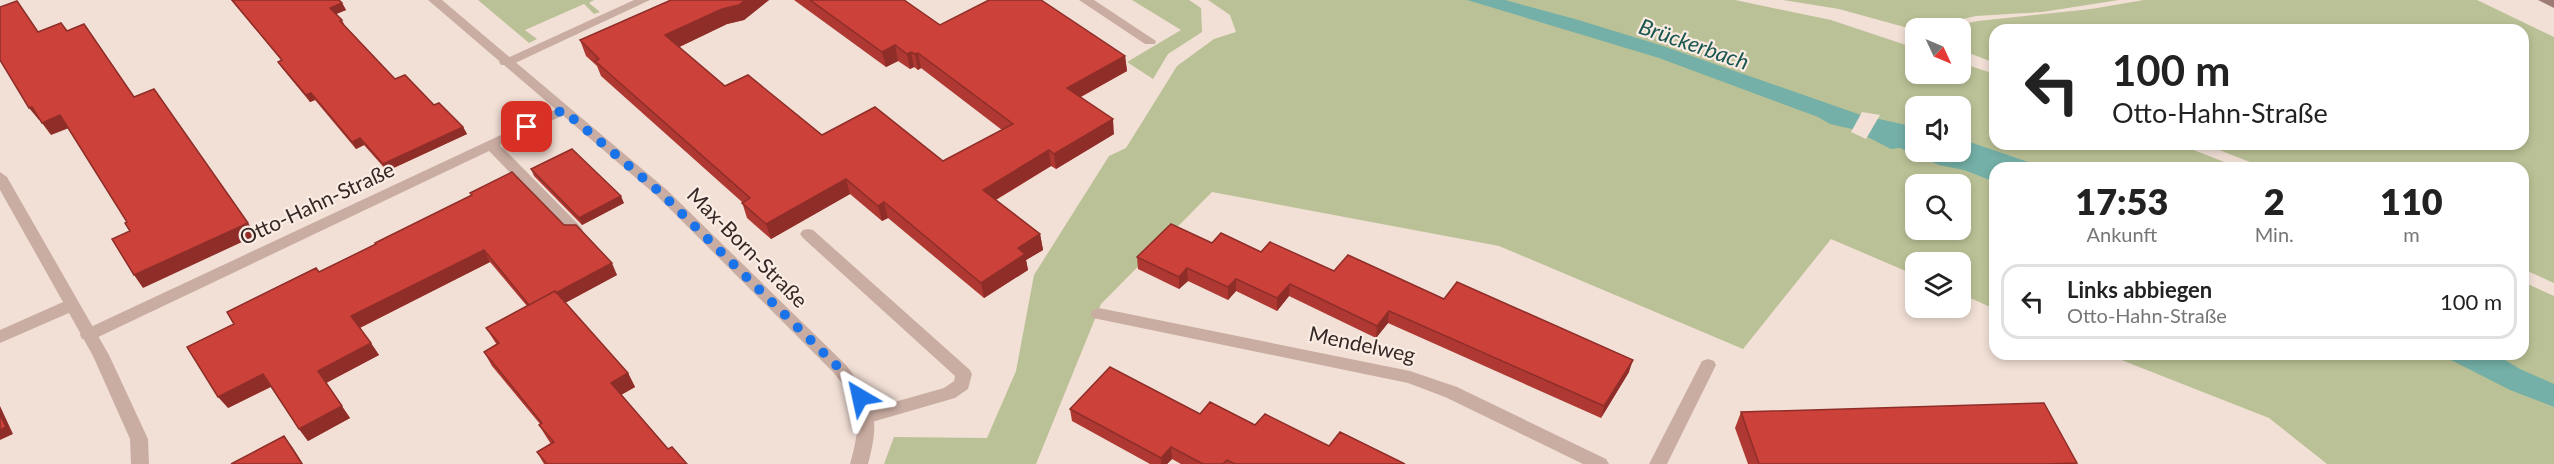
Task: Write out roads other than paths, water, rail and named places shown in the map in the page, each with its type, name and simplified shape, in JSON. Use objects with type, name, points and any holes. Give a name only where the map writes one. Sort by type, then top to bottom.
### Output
[{"type":"street","name":"Max-Born-Straße","points":[[434,0],[662,194],[840,369],[860,397],[865,417],[864,449],[859,464]]},
{"type":"street","points":[[507,62],[644,0]]},
{"type":"street","points":[[1085,0],[1150,41]]},
{"type":"street","points":[[2544,0],[2554,4]]},
{"type":"street","name":"Otto-Hahn-Straße","points":[[88,335],[563,110]]},
{"type":"street","points":[[491,144],[576,231]]},
{"type":"street","points":[[0,177],[115,383],[139,439],[140,464]]},
{"type":"street","points":[[808,234],[964,374],[962,384],[949,393],[865,417]]},
{"type":"street","points":[[0,337],[72,305]]},
{"type":"street","name":"Mendelweg","points":[[1099,314],[1410,377],[1451,392],[1600,464]]},
{"type":"street","points":[[1658,464],[1708,365]]},
{"type":"water","points":[[1467,0],[1505,0],[1575,19],[1660,45],[1861,115],[1905,125],[1905,150],[1891,149],[1852,129],[1830,124],[1818,117],[1659,58]]},
{"type":"water","points":[[1971,142],[2028,162],[1989,162],[1989,180],[1964,170],[1932,162],[1971,162]]},
{"type":"water","points":[[2451,360],[2505,360],[2554,384],[2554,407],[2510,390]]},
{"type":"water label","name":"Brückerbach","points":[[1694,44]]}]
